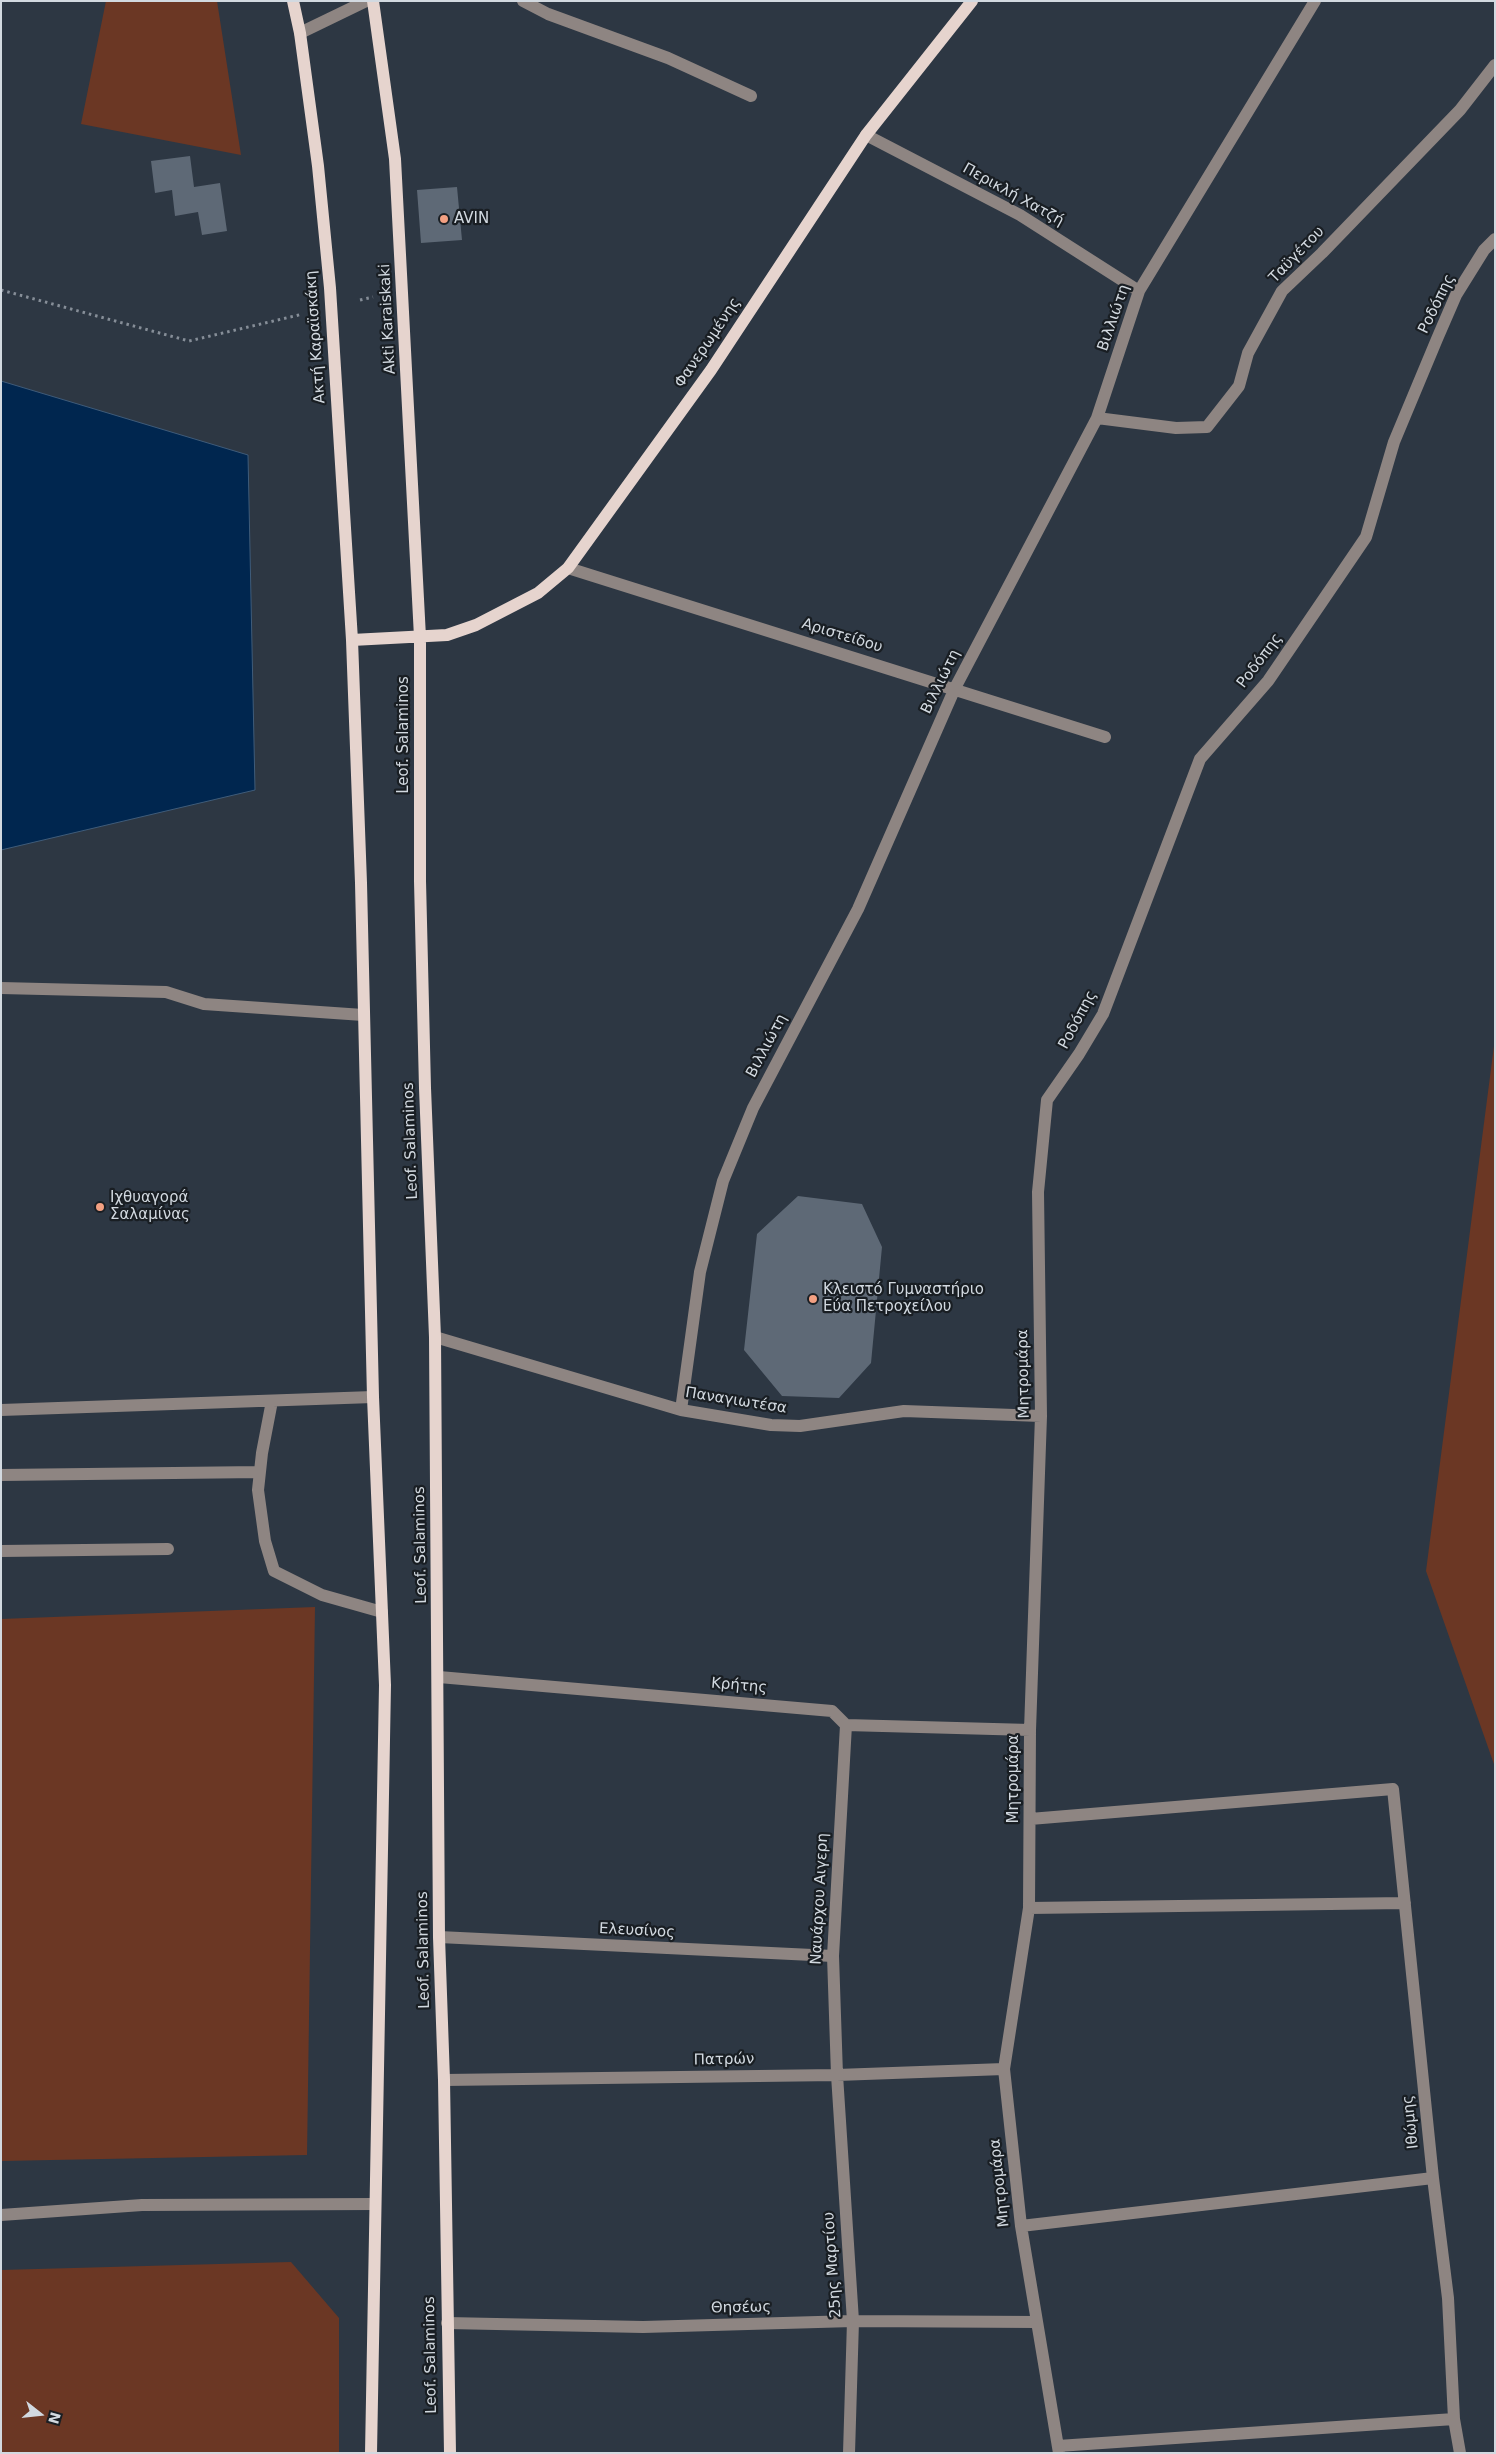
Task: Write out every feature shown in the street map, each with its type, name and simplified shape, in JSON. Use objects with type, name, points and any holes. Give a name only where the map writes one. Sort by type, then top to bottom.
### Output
[{"type":"main road","points":[[293,1],[300,33]]},
{"type":"main road","name":"Akti Karaiskaki","points":[[373,1],[395,159],[420,637]]},
{"type":"main road","name":"Φανερωμένης","points":[[352,640],[447,635],[500,615],[538,594],[568,568],[711,370],[866,135],[972,1]]},
{"type":"main road","name":"Ακτή Καραϊσκάκη","points":[[300,33],[318,166],[331,307],[352,640]]},
{"type":"main road","name":"Leof. Salaminos","points":[[420,637],[420,881],[425,1088],[435,1336],[439,1677],[439,1937],[444,2080],[450,2453]]},
{"type":"main road","points":[[352,640],[373,1397],[385,1685],[371,2453]]},
{"type":"street","points":[[300,33],[366,1]]},
{"type":"street","points":[[523,1],[548,14],[668,58],[751,96]]},
{"type":"street","name":"Βιλλιώτη","points":[[681,1410],[700,1272],[723,1181],[754,1108],[858,909],[954,688],[1097,418],[1139,291],[1315,1]]},
{"type":"street","name":"Ταϋγέτου","points":[[1097,418],[1176,428],[1207,427],[1239,386],[1248,353],[1282,292],[1460,110],[1495,65]]},
{"type":"street","name":"Περικλή Χατζή","points":[[866,135],[1020,215],[1139,291]]},
{"type":"street","name":"Ροδόπης","points":[[1047,1100],[1079,1054],[1103,1014],[1200,759],[1268,681],[1366,537],[1394,442],[1456,295],[1484,250],[1495,239]]},
{"type":"street","name":"Αριστείδου","points":[[568,568],[1105,737]]},
{"type":"street","points":[[1,988],[166,992],[204,1004],[363,1015]]},
{"type":"street","name":"Μητρομάρα","points":[[1047,1100],[1038,1192],[1041,1416],[1030,1730],[1029,1908],[1004,2069],[1021,2226],[1058,2449]]},
{"type":"street","name":"Παναγιωτέσα","points":[[435,1336],[681,1410],[772,1425],[800,1426],[904,1411],[1041,1416]]},
{"type":"street","points":[[1,1410],[373,1397]]},
{"type":"street","points":[[272,1400],[258,1490],[265,1541],[274,1571],[322,1594],[382,1612]]},
{"type":"street","points":[[1,1475],[260,1472]]},
{"type":"street","points":[[1,1551],[168,1548]]},
{"type":"street","name":"Κρήτης","points":[[439,1677],[832,1711],[846,1726]]},
{"type":"street","points":[[846,1726],[1030,1730]]},
{"type":"street","name":"Ναυάρχου Αιγερη","points":[[837,2075],[833,1956],[846,1726]]},
{"type":"street","name":"Ιθώμης","points":[[1030,1819],[1393,1788],[1433,2178],[1448,2298],[1454,2419],[1460,2453]]},
{"type":"street","points":[[1029,1908],[1405,1903]]},
{"type":"street","name":"Ελευσίνος","points":[[439,1937],[833,1956]]},
{"type":"street","name":"Πατρών","points":[[444,2080],[837,2075],[1004,2069]]},
{"type":"street","name":"25ης Μαρτίου","points":[[837,2075],[853,2321],[850,2453]]},
{"type":"street","points":[[1021,2226],[1433,2178]]},
{"type":"street","points":[[1,2215],[142,2205],[375,2204]]},
{"type":"street","name":"Θησέως","points":[[447,2323],[643,2327],[853,2321],[1037,2322]]},
{"type":"street","points":[[1058,2449],[1454,2419]]},
{"type":"path","points":[[1,290],[189,341],[403,291]]},
{"type":"shaded area","points":[[106,1],[217,1],[241,155],[81,124]]},
{"type":"shaded area","points":[[1495,1038],[1495,1767],[1426,1571]]},
{"type":"shaded area","points":[[315,1607],[307,2155],[1,2161],[1,1619]]},
{"type":"shaded area","points":[[291,2262],[339,2318],[339,2453],[1,2453],[1,2270]]},
{"type":"water","points":[[1,381],[248,455],[255,790],[1,850]]},
{"type":"building","points":[[190,156],[194,187],[220,183],[227,231],[202,235],[198,212],[175,216],[172,190],[155,193],[151,161]]},
{"type":"building","points":[[457,187],[462,240],[421,243],[417,190]]},
{"type":"building","name":"Κλειστό Γυμναστήριο Εύα Πετροχείλου","points":[[798,1196],[862,1204],[882,1247],[871,1363],[839,1398],[782,1396],[744,1350],[757,1234]]},
{"type":"place","name":"AVIN","points":[[444,219]]},
{"type":"place","name":"Ιχθυαγορά Σαλαμίνας","points":[[100,1207]]},
{"type":"place","name":"Κλειστό Γυμναστήριο Εύα Πετροχείλου","points":[[813,1299]]}]
